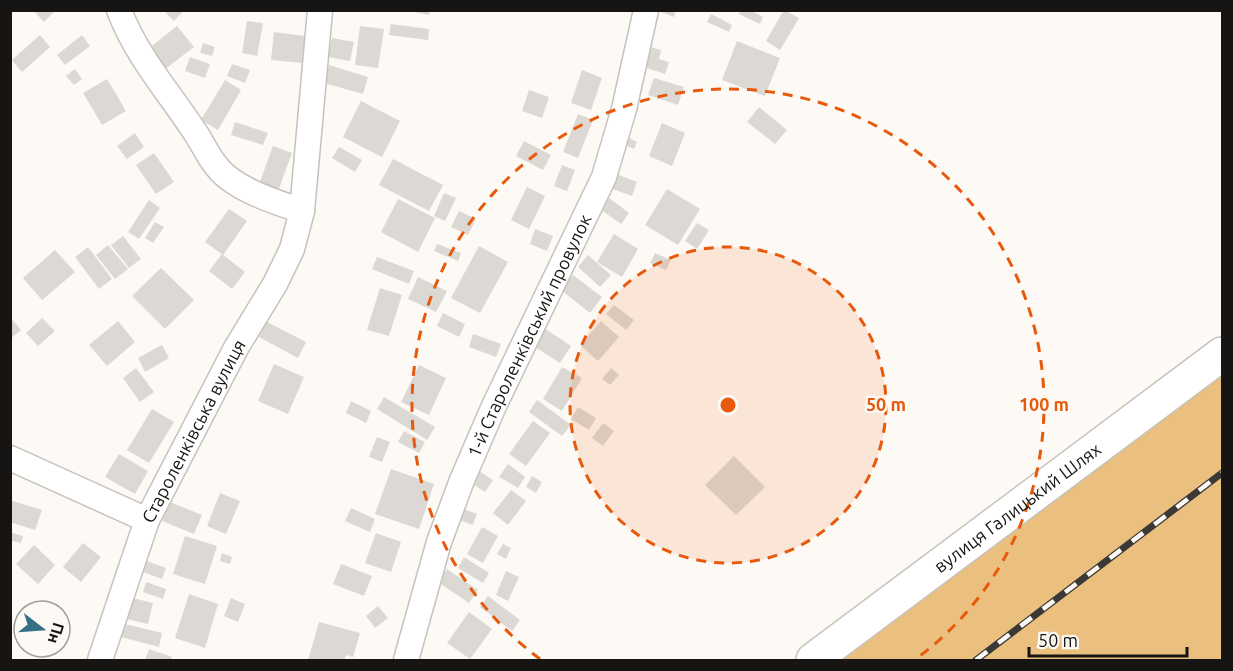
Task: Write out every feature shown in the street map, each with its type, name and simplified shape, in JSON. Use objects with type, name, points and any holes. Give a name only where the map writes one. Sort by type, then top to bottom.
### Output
[{"type":"highway","name":"вулиця Галицький Шлях","points":[[813,660],[1222,354]]},
{"type":"street","points":[[119,10],[145,64],[195,132],[208,156],[226,176],[250,192],[302,212]]},
{"type":"street","name":"Староленківська вулиця","points":[[100,660],[147,520],[236,348],[275,284],[292,249],[302,212],[320,10]]},
{"type":"street","name":"1-й Староленківський провулок","points":[[406,660],[439,542],[462,480],[494,406],[604,177],[624,109],[646,10]]},
{"type":"street","points":[[10,458],[147,520]]},
{"type":"shaded area","points":[[1222,340],[1222,660],[801,660]]},
{"type":"building","points":[[33,10],[56,10],[44,22]]},
{"type":"building","points":[[163,10],[184,10],[174,21]]},
{"type":"building","points":[[404,10],[430,10],[429,15]]},
{"type":"building","points":[[656,10],[676,10],[674,17]]},
{"type":"building","points":[[741,10],[750,10],[763,17],[760,24],[739,14]]},
{"type":"building","points":[[784,10],[799,18],[780,50],[766,41]]},
{"type":"building","points":[[711,14],[732,25],[729,32],[707,22]]},
{"type":"building","points":[[247,21],[263,23],[257,56],[242,53]]},
{"type":"building","points":[[391,24],[429,29],[428,40],[389,35]]},
{"type":"building","points":[[177,26],[194,47],[164,70],[148,49]]},
{"type":"building","points":[[360,26],[384,29],[378,68],[355,65]]},
{"type":"building","points":[[274,32],[305,36],[302,63],[271,60]]},
{"type":"building","points":[[40,35],[50,47],[22,72],[12,60]]},
{"type":"building","points":[[82,35],[90,46],[65,65],[57,55]]},
{"type":"building","points":[[332,38],[354,42],[350,61],[328,57]]},
{"type":"building","points":[[737,41],[780,58],[765,96],[722,80]]},
{"type":"building","points":[[203,43],[215,47],[212,56],[200,53]]},
{"type":"building","points":[[650,47],[661,50],[659,59],[669,62],[665,74],[644,67]]},
{"type":"building","points":[[190,57],[210,64],[205,78],[185,71]]},
{"type":"building","points":[[232,64],[250,70],[245,83],[227,76]]},
{"type":"building","points":[[329,65],[368,77],[363,94],[324,83]]},
{"type":"building","points":[[75,69],[82,79],[74,85],[66,76]]},
{"type":"building","points":[[582,70],[602,78],[591,110],[571,103]]},
{"type":"building","points":[[654,78],[684,87],[678,105],[648,95]]},
{"type":"building","points":[[107,79],[126,111],[102,125],[83,93]]},
{"type":"building","points":[[225,80],[241,90],[218,130],[201,120]]},
{"type":"building","points":[[529,90],[549,97],[542,118],[522,111]]},
{"type":"building","points":[[361,101],[400,121],[382,157],[343,137]]},
{"type":"building","points":[[759,107],[787,130],[775,144],[747,122]]},
{"type":"building","points":[[578,114],[593,120],[578,158],[563,152]]},
{"type":"building","points":[[235,122],[268,133],[263,145],[231,135]]},
{"type":"building","points":[[662,123],[685,133],[672,166],[649,156]]},
{"type":"building","points":[[135,133],[144,147],[127,159],[117,146]]},
{"type":"building","points":[[625,136],[637,142],[634,149],[621,143]]},
{"type":"building","points":[[524,141],[551,155],[543,170],[516,156]]},
{"type":"building","points":[[273,146],[292,153],[277,194],[258,187]]},
{"type":"building","points":[[339,147],[362,160],[355,172],[332,158]]},
{"type":"building","points":[[154,153],[174,182],[156,194],[136,165]]},
{"type":"building","points":[[393,159],[443,185],[429,211],[379,185]]},
{"type":"building","points":[[562,165],[575,170],[567,191],[554,186]]},
{"type":"building","points":[[616,174],[637,182],[632,196],[610,188]]},
{"type":"building","points":[[527,187],[545,196],[529,229],[511,220]]},
{"type":"building","points":[[667,189],[700,209],[678,245],[645,225]]},
{"type":"building","points":[[444,193],[456,198],[445,221],[434,216]]},
{"type":"building","points":[[608,197],[629,213],[621,224],[600,209]]},
{"type":"building","points":[[398,199],[435,218],[418,252],[381,232]]},
{"type":"building","points":[[149,200],[160,208],[139,239],[128,232]]},
{"type":"building","points":[[229,209],[247,221],[223,255],[205,242]]},
{"type":"building","points":[[459,211],[476,219],[468,235],[451,227]]},
{"type":"building","points":[[155,222],[164,227],[153,243],[145,238]]},
{"type":"building","points":[[697,223],[709,230],[697,249],[685,241]]},
{"type":"building","points":[[535,229],[553,236],[547,251],[530,244]]},
{"type":"building","points":[[614,234],[638,249],[622,277],[597,262]]},
{"type":"building","points":[[123,236],[141,259],[129,268],[111,245]]},
{"type":"building","points":[[437,244],[461,253],[458,261],[434,251]]},
{"type":"building","points":[[108,245],[128,269],[115,279],[96,255]]},
{"type":"building","points":[[479,246],[508,262],[480,313],[451,298]]},
{"type":"building","points":[[88,247],[112,279],[99,289],[75,257]]},
{"type":"building","points":[[55,250],[75,272],[42,300],[23,278]]},
{"type":"building","points":[[655,253],[671,260],[666,270],[650,263]]},
{"type":"building","points":[[222,254],[245,272],[232,289],[209,271]]},
{"type":"building","points":[[588,255],[611,275],[600,287],[578,267]]},
{"type":"building","points":[[377,257],[414,271],[409,284],[372,269]]},
{"type":"building","points":[[161,268],[194,300],[165,329],[132,296]]},
{"type":"building","points":[[573,275],[602,297],[590,313],[561,290]]},
{"type":"building","points":[[418,277],[447,291],[436,312],[408,299]]},
{"type":"building","points":[[380,288],[402,295],[389,336],[367,330]]},
{"type":"building","points":[[614,305],[634,320],[626,330],[606,314]]},
{"type":"building","points":[[443,313],[465,324],[459,337],[437,326]]},
{"type":"building","points":[[10,317],[21,330],[10,339]]},
{"type":"building","points":[[42,318],[55,331],[38,346],[26,333]]},
{"type":"building","points":[[118,321],[135,342],[107,366],[89,345]]},
{"type":"building","points":[[601,321],[619,337],[598,361],[580,345]]},
{"type":"building","points":[[267,322],[306,342],[298,358],[259,337]]},
{"type":"building","points":[[544,328],[571,346],[560,363],[532,345]]},
{"type":"building","points":[[473,334],[501,344],[496,357],[469,347]]},
{"type":"building","points":[[162,345],[169,358],[145,372],[138,358]]},
{"type":"building","points":[[274,364],[304,377],[288,414],[258,401]]},
{"type":"building","points":[[419,365],[446,378],[429,415],[401,402]]},
{"type":"building","points":[[562,367],[582,378],[562,411],[543,399]]},
{"type":"building","points":[[136,368],[154,392],[140,402],[123,378]]},
{"type":"building","points":[[611,368],[619,375],[610,385],[602,379]]},
{"type":"building","points":[[384,397],[435,427],[427,440],[377,409]]},
{"type":"building","points":[[537,400],[571,425],[562,436],[529,412]]},
{"type":"building","points":[[351,401],[371,411],[366,423],[346,413]]},
{"type":"building","points":[[578,407],[596,418],[589,430],[571,419]]},
{"type":"building","points":[[152,409],[174,422],[149,463],[127,450]]},
{"type":"building","points":[[533,421],[550,433],[526,466],[509,454]]},
{"type":"building","points":[[603,423],[614,431],[603,446],[592,438]]},
{"type":"building","points":[[404,431],[425,442],[419,453],[398,442]]},
{"type":"building","points":[[377,437],[390,442],[382,462],[369,457]]},
{"type":"building","points":[[119,454],[148,471],[135,494],[105,477]]},
{"type":"building","points":[[734,456],[765,487],[736,515],[705,485]]},
{"type":"building","points":[[508,464],[525,477],[518,488],[499,477]]},
{"type":"building","points":[[391,469],[434,484],[419,529],[375,514]]},
{"type":"building","points":[[476,469],[493,480],[485,492],[468,481]]},
{"type":"building","points":[[532,476],[542,482],[536,493],[526,487]]},
{"type":"building","points":[[511,490],[526,501],[508,525],[493,513]]},
{"type":"building","points":[[220,493],[240,501],[226,534],[207,526]]},
{"type":"building","points":[[10,500],[42,510],[35,530],[10,522]]},
{"type":"building","points":[[170,502],[202,515],[194,534],[162,521]]},
{"type":"building","points":[[459,507],[477,514],[473,525],[454,518]]},
{"type":"building","points":[[351,508],[375,519],[370,532],[345,521]]},
{"type":"building","points":[[482,527],[498,536],[483,563],[467,554]]},
{"type":"building","points":[[10,532],[23,536],[21,543],[10,540]]},
{"type":"building","points":[[376,533],[401,542],[391,572],[365,563]]},
{"type":"building","points":[[185,536],[217,546],[205,584],[173,574]]},
{"type":"building","points":[[83,543],[101,557],[81,582],[63,567]]},
{"type":"building","points":[[503,544],[511,548],[506,559],[497,554]]},
{"type":"building","points":[[34,545],[55,565],[38,584],[16,564]]},
{"type":"building","points":[[222,553],[232,557],[230,564],[220,561]]},
{"type":"building","points":[[464,557],[489,573],[483,583],[458,568]]},
{"type":"building","points":[[144,560],[166,568],[162,579],[140,571]]},
{"type":"building","points":[[341,564],[372,576],[364,596],[333,584]]},
{"type":"building","points":[[447,569],[478,590],[469,603],[438,582]]},
{"type":"building","points":[[506,571],[519,577],[508,601],[496,595]]},
{"type":"building","points":[[146,582],[166,589],[163,599],[143,592]]},
{"type":"building","points":[[189,594],[218,604],[205,648],[175,638]]},
{"type":"building","points":[[124,596],[153,603],[148,624],[118,617]]},
{"type":"building","points":[[488,596],[520,620],[512,631],[480,607]]},
{"type":"building","points":[[231,598],[245,604],[238,622],[224,616]]},
{"type":"building","points":[[378,606],[388,618],[375,628],[366,616]]},
{"type":"building","points":[[469,612],[492,629],[470,659],[447,643]]},
{"type":"building","points":[[117,622],[162,633],[159,647],[113,635]]},
{"type":"building","points":[[319,622],[360,633],[353,657],[346,655],[344,660],[308,660]]},
{"type":"building","points":[[149,649],[172,657],[171,660],[145,660]]},
{"type":"railway","points":[[976,660],[1222,473]]}]
